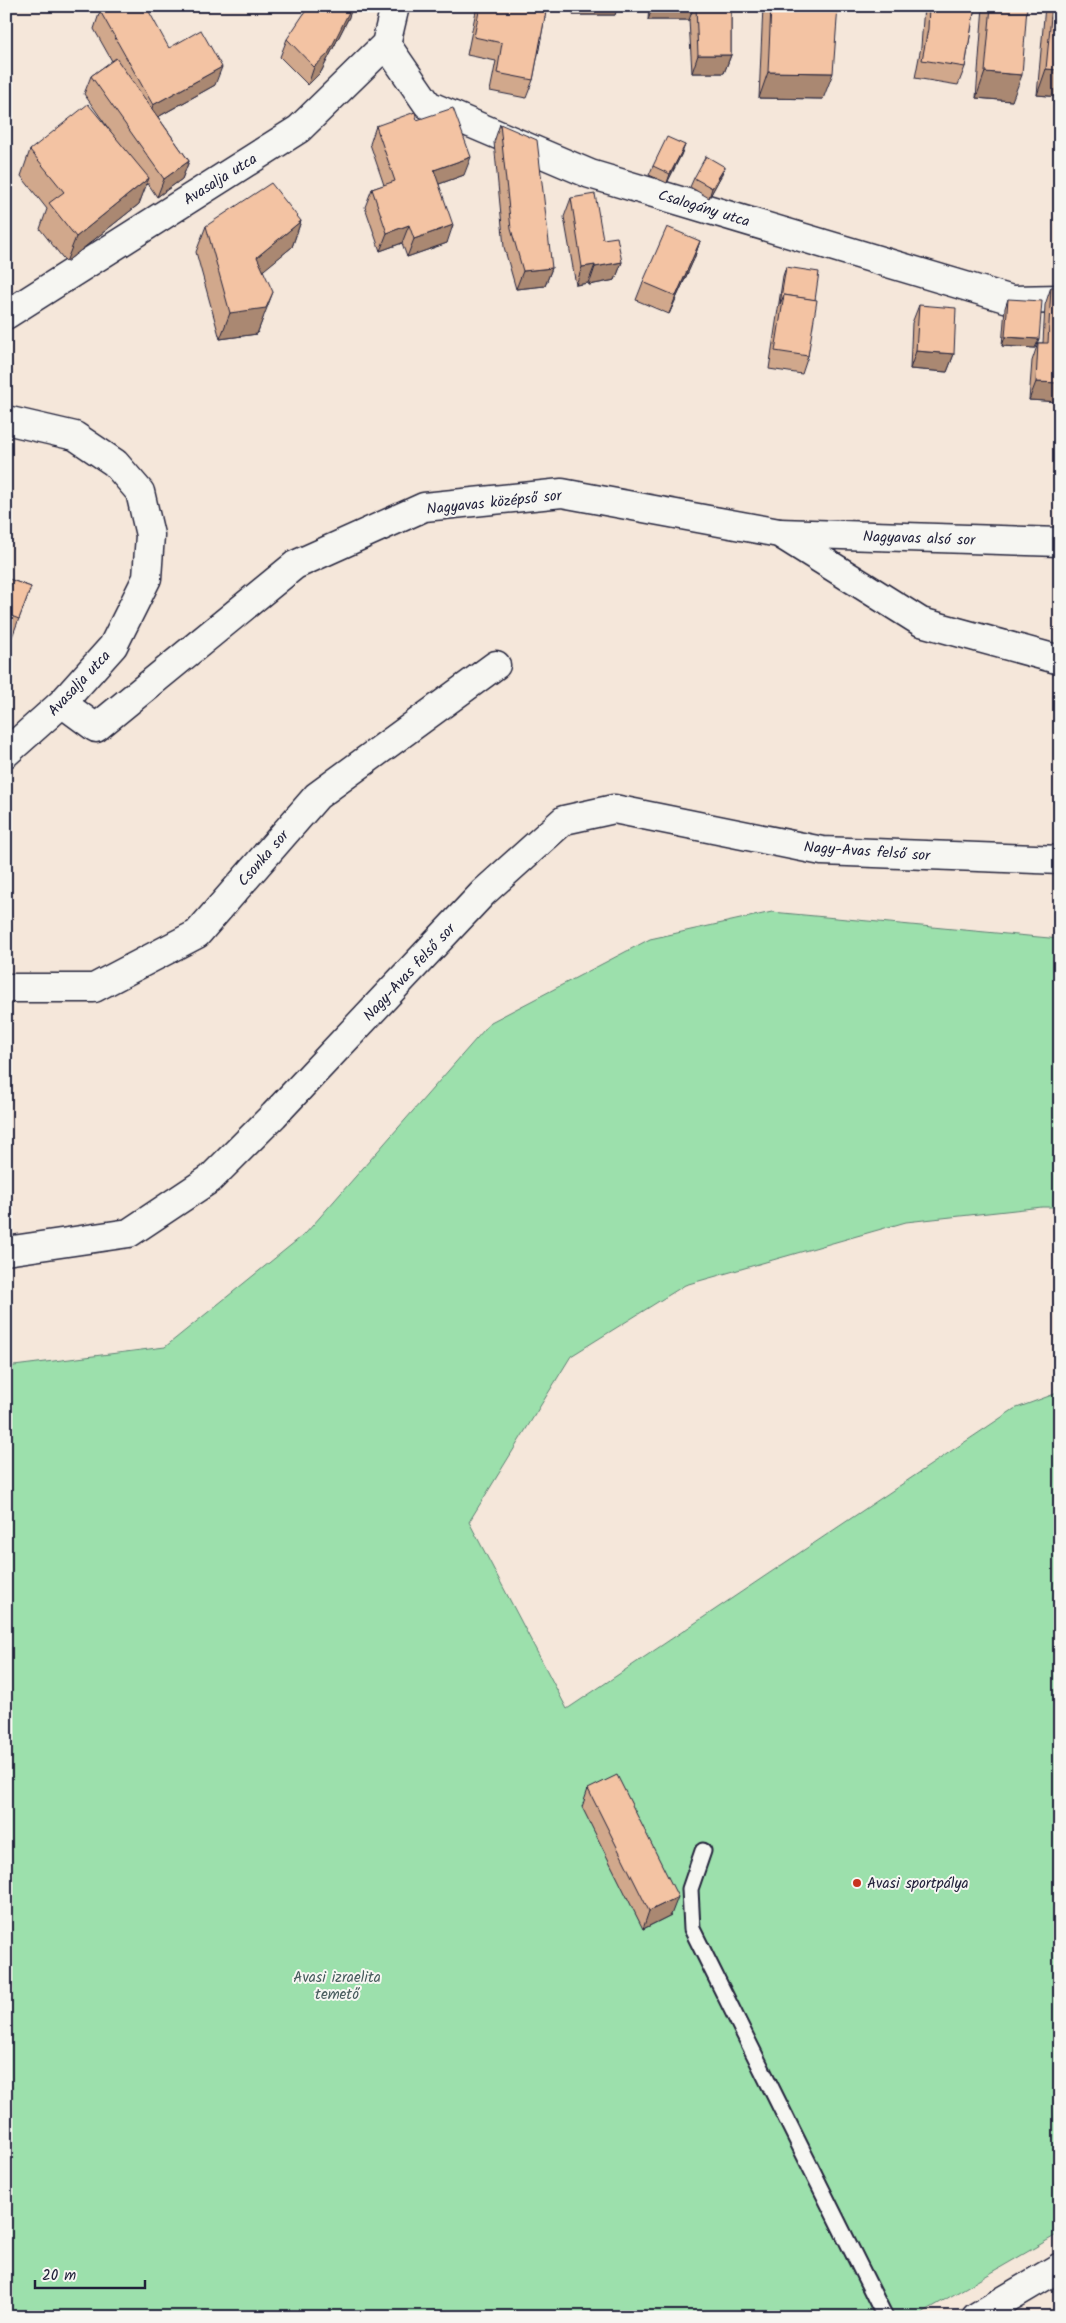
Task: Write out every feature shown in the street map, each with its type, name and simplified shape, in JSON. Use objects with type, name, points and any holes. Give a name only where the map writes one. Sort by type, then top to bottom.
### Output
[{"type":"street","points":[[386,44],[395,6]]},
{"type":"street","name":"Csalogány utca","points":[[386,44],[428,105],[590,174],[1012,300],[1060,299]]},
{"type":"street","name":"Avasalja utca","points":[[6,315],[299,130],[386,44]]},
{"type":"street","name":"Avasalja utca","points":[[6,420],[75,436],[115,463],[140,492],[150,535],[147,578],[113,646],[62,703],[6,753]]},
{"type":"street","name":"Nagyavas középső sor","points":[[62,703],[96,728],[295,565],[424,507],[562,493],[779,533],[921,622],[1060,660]]},
{"type":"street","name":"Nagyavas alsó sor","points":[[779,533],[1060,542]]},
{"type":"street","name":"Csonka sor","points":[[6,988],[94,988],[197,934],[316,796],[496,665]]},
{"type":"street","name":"Nagy-Avas felső sor","points":[[6,1251],[129,1233],[210,1179],[274,1115],[484,892],[564,820],[614,809],[822,851],[1060,860]]},
{"type":"street","points":[[976,2317],[1060,2267]]},
{"type":"lane","points":[[704,1851],[690,1889],[692,1929],[886,2317]]},
{"type":"green space","name":"Avasi izraelita temető","points":[[772,912],[1060,939],[1060,1207],[1042,1207],[906,1222],[685,1285],[571,1356],[469,1522],[567,1709],[1014,1409],[1060,1392],[1060,2233],[915,2317],[6,2317],[6,1367],[165,1347],[306,1233],[491,1022],[650,939]]},
{"type":"building","points":[[110,6],[146,6],[169,48],[201,30],[222,67],[153,105],[100,11]]},
{"type":"building","points":[[309,6],[352,6],[328,54],[314,67],[287,39]]},
{"type":"building","points":[[480,6],[547,6],[533,80],[497,73],[502,43],[474,37]]},
{"type":"building","points":[[696,6],[731,6],[731,55],[698,55]]},
{"type":"building","points":[[771,6],[838,6],[833,73],[768,72]]},
{"type":"building","points":[[929,6],[975,6],[965,67],[922,60],[928,29]]},
{"type":"building","points":[[991,6],[1027,6],[1022,75],[985,72]]},
{"type":"building","points":[[1052,6],[1060,6],[1060,70],[1046,69]]},
{"type":"building","points":[[116,58],[189,161],[164,179],[91,76]]},
{"type":"building","points":[[88,104],[149,178],[76,237],[49,203],[64,192],[30,150]]},
{"type":"building","points":[[453,108],[471,157],[434,170],[453,225],[414,239],[409,225],[387,233],[372,189],[395,181],[376,126],[415,112],[417,120]]},
{"type":"building","points":[[500,124],[537,140],[552,268],[523,271],[511,229]]},
{"type":"building","points":[[667,137],[685,145],[670,174],[653,166]]},
{"type":"building","points":[[706,156],[725,167],[712,188],[694,178]]},
{"type":"building","points":[[271,183],[301,221],[257,257],[273,292],[266,308],[230,313],[206,226]]},
{"type":"building","points":[[595,194],[603,239],[617,237],[622,262],[595,267],[595,265],[582,267],[571,198]]},
{"type":"building","points":[[667,227],[700,241],[676,296],[643,282]]},
{"type":"building","points":[[786,267],[819,272],[815,300],[784,295],[780,304]]},
{"type":"building","points":[[1051,287],[1060,287],[1060,383],[1036,382],[1038,343],[1048,343]]},
{"type":"building","points":[[784,295],[817,300],[808,356],[775,351]]},
{"type":"building","points":[[1008,299],[1042,301],[1039,339],[1005,337]]},
{"type":"building","points":[[919,305],[956,308],[954,354],[916,351]]},
{"type":"building","points":[[6,578],[31,587],[19,619],[6,614]]},
{"type":"building","points":[[617,1775],[678,1897],[649,1911],[588,1789]]},
{"type":"place","name":"Avasi sportpálya","points":[[857,1883]]}]
